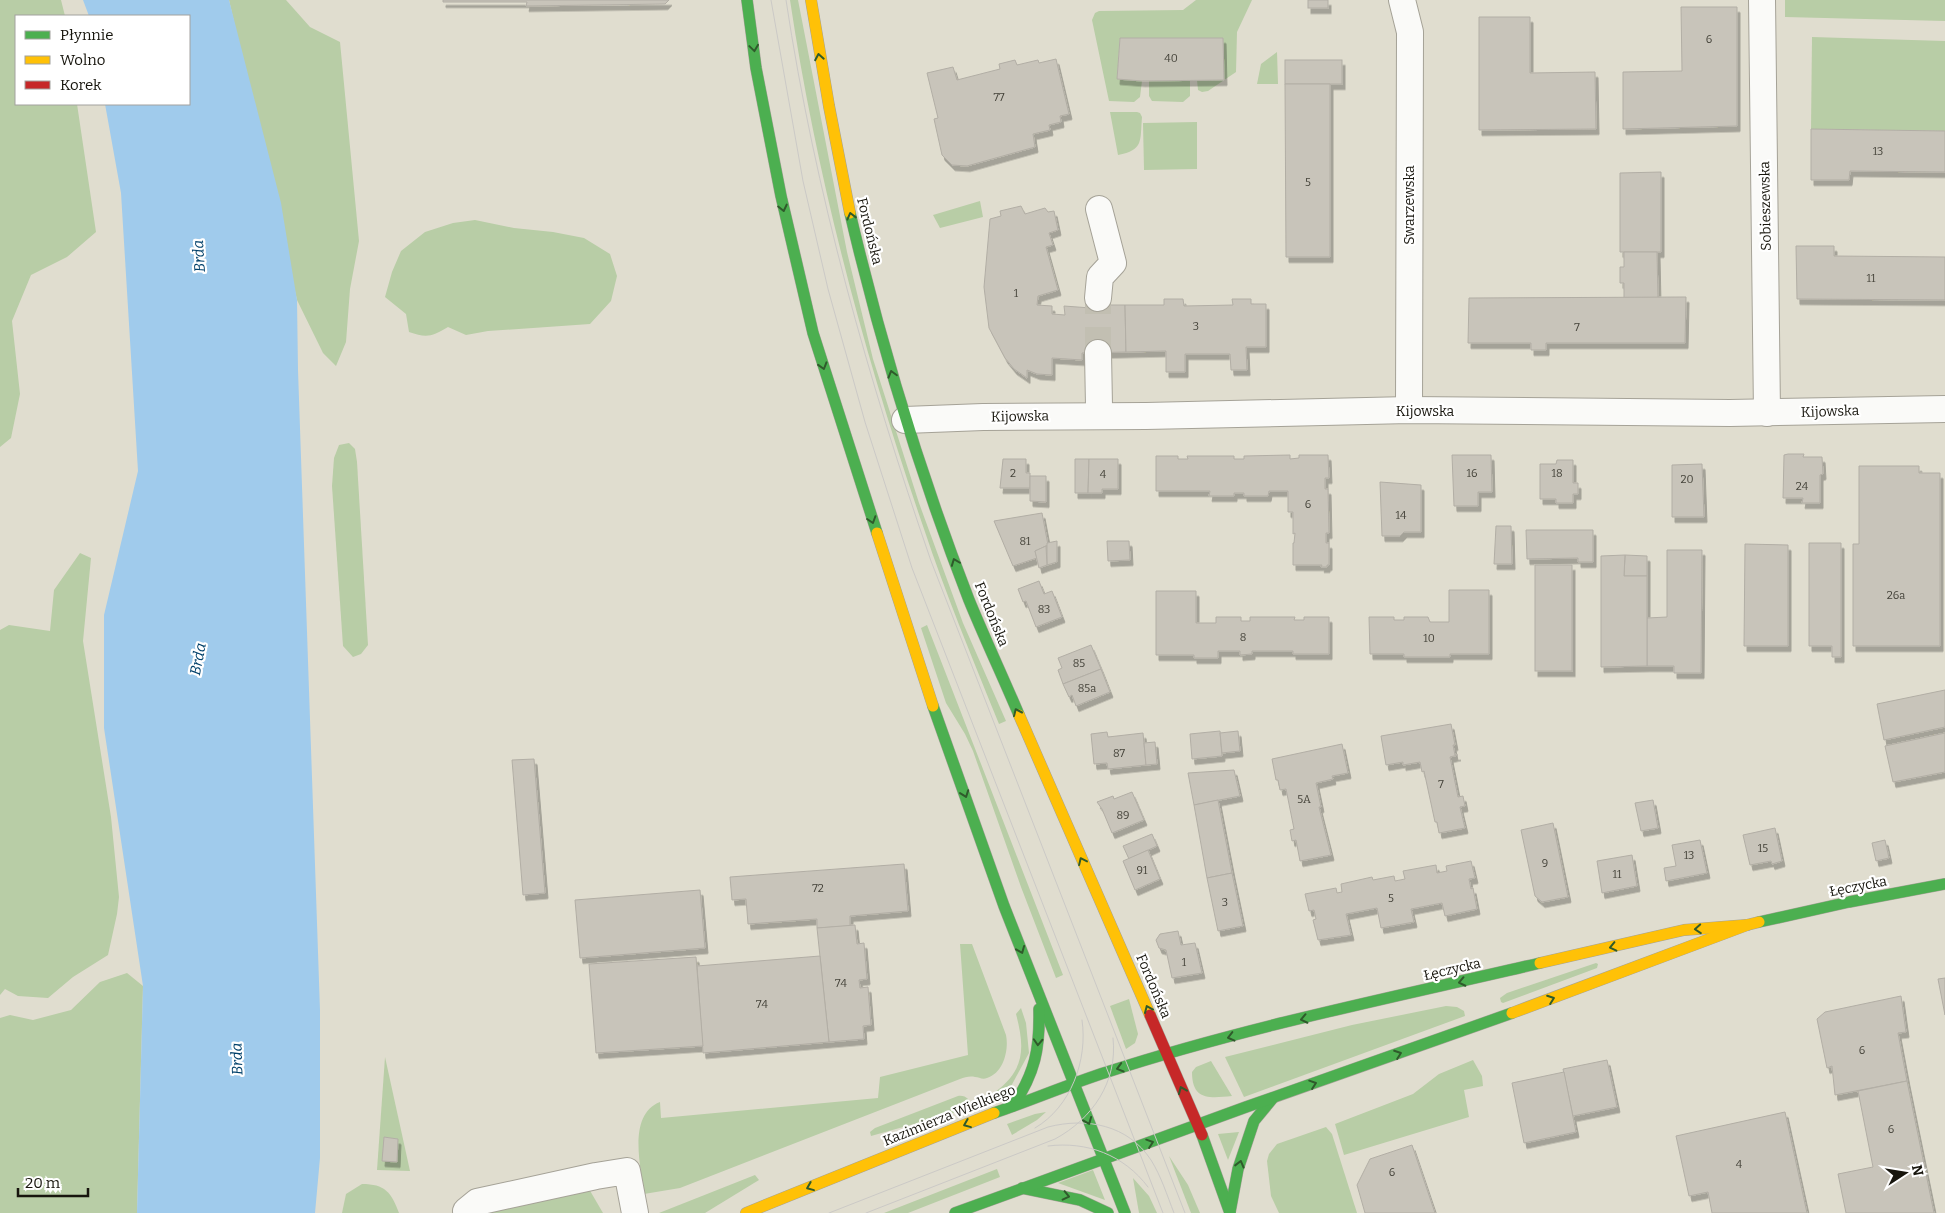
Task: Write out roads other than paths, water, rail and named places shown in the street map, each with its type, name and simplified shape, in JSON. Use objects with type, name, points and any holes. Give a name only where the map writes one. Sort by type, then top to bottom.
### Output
[{"type":"main road","points":[[747,0],[756,68],[781,196],[813,333],[947,748],[1004,906],[1125,1213]]},
{"type":"main road","name":"Fordońska","points":[[811,0],[819,55],[845,189],[877,321],[905,420],[970,602],[1198,1126],[1230,1213]]},
{"type":"main road","name":"Łęczycka","points":[[1167,1054],[1278,1024],[1684,930],[1747,925],[1840,904],[1945,884]]},
{"type":"main road","name":"Łęczycka","points":[[1198,1126],[1580,989],[1747,925]]},
{"type":"main road","points":[[1013,1106],[1028,1085],[1034,1070],[1038,1045],[1038,994]]},
{"type":"main road","name":"Kazimierza Wielkiego","points":[[746,1213],[1013,1106],[1074,1083],[1167,1054]]},
{"type":"main road","points":[[1230,1213],[1238,1169],[1248,1136],[1254,1121],[1273,1098]]},
{"type":"main road","points":[[955,1213],[1020,1188],[1198,1126]]},
{"type":"main road","points":[[1020,1188],[1080,1200],[1108,1213]]},
{"type":"street","name":"Swarzewska","points":[[1402,0],[1410,32],[1409,410]]},
{"type":"street","name":"Sobieszewska","points":[[1762,0],[1767,413]]},
{"type":"street","points":[[1098,298],[1100,277],[1113,263],[1099,209]]},
{"type":"street","points":[[1098,353],[1099,406],[1102,415]]},
{"type":"street","name":"Kijowska","points":[[905,420],[1409,410],[1767,413],[1945,409]]},
{"type":"street","points":[[467,1213],[466,1211],[477,1202],[627,1171],[635,1213]]},
{"type":"water","name":"Brda","points":[[83,0],[229,0],[281,203],[297,300],[320,1010],[320,1158],[315,1213],[137,1213],[143,986],[104,728],[104,615],[138,471],[121,193],[105,105],[190,105],[190,15],[89,15]]},
{"type":"tunnel","points":[[1098,298],[1098,353]]},
{"type":"tram line","points":[[771,0],[803,181],[828,289],[865,422],[912,568],[1163,1213]]},
{"type":"tram line","points":[[786,0],[798,72],[828,214],[865,354],[908,493],[931,561],[1185,1213]]},
{"type":"tram line","points":[[1035,1128],[1048,1119],[1058,1108],[1074,1081],[1082,1051],[1082,1020]]},
{"type":"tram line","points":[[866,1213],[1055,1139],[1068,1131],[1091,1110],[1107,1084],[1111,1070],[1113,1038]]},
{"type":"tram line","points":[[829,1213],[1048,1127],[1077,1123],[1106,1127],[1119,1132],[1142,1148],[1158,1172],[1174,1213]]},
{"type":"tram line","points":[[1048,1146],[1077,1146],[1104,1153],[1128,1166],[1148,1187]]}]
